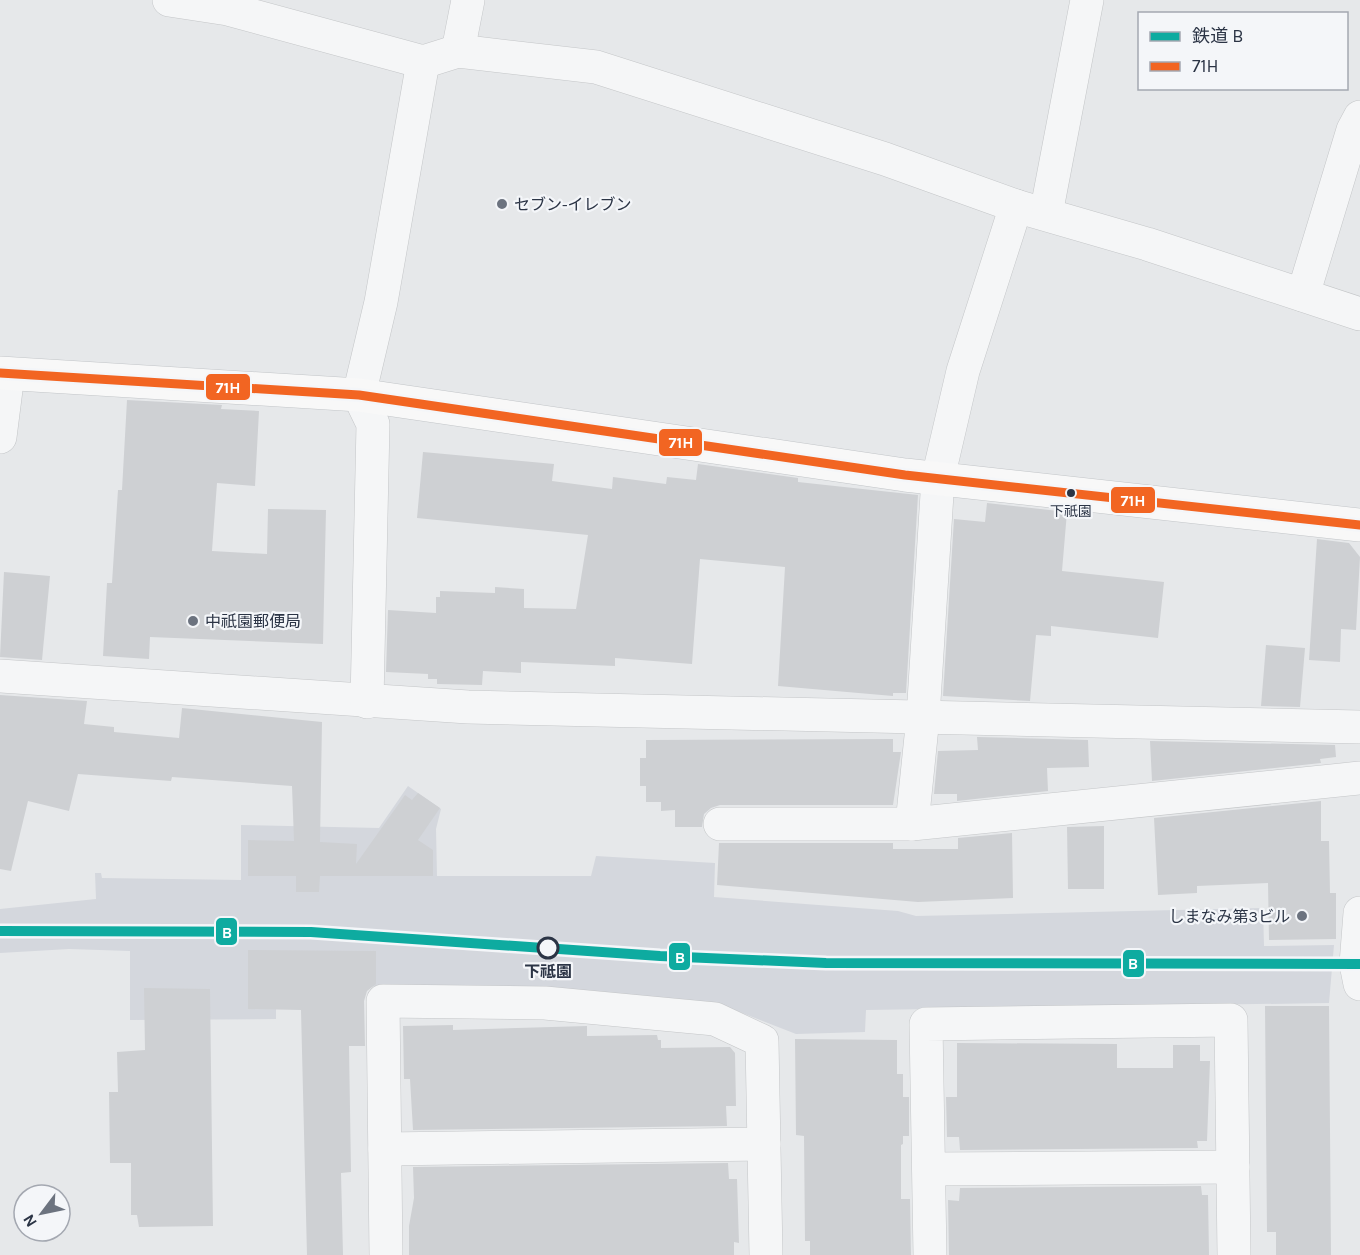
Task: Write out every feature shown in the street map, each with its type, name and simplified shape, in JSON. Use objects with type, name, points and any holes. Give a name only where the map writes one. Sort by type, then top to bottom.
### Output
[{"type":"main road","points":[[4,374],[359,395],[938,478],[1360,525]]},
{"type":"street","points":[[169,0],[228,9],[423,62],[458,51],[596,67],[885,159],[1031,210],[1360,314]]},
{"type":"street","points":[[458,51],[468,0]]},
{"type":"street","points":[[912,824],[923,717],[938,478],[963,371],[1031,210],[1087,0]]},
{"type":"street","points":[[367,702],[373,424],[359,395],[381,302],[423,62]]},
{"type":"street","points":[[1303,295],[1346,150],[1360,117]]},
{"type":"street","points":[[0,437],[4,374]]},
{"type":"street","points":[[0,676],[367,702],[524,709],[1360,727]]},
{"type":"street","points":[[720,824],[912,824],[1360,778]]},
{"type":"street","points":[[1360,913],[1356,964],[1360,984]]},
{"type":"street","points":[[386,1255],[383,1001],[545,1003],[715,1019],[762,1041],[766,1255]]},
{"type":"street","points":[[930,1255],[926,1024],[1231,1020],[1234,1255]]},
{"type":"street","points":[[385,1149],[764,1144]]},
{"type":"street","points":[[929,1169],[1233,1167]]},
{"type":"shaded area","points":[[408,786],[441,809],[436,829],[437,876],[591,876],[596,856],[715,863],[714,897],[898,911],[916,916],[1263,908],[1264,946],[1334,945],[1329,1003],[866,1010],[865,1032],[796,1034],[732,1009],[544,987],[276,986],[276,1019],[130,1020],[130,951],[69,949],[0,953],[0,909],[96,899],[95,873],[101,873],[102,878],[241,880],[241,825],[379,828]]},
{"type":"building","points":[[127,400],[222,405],[221,409],[259,411],[255,486],[217,483],[212,551],[267,554],[268,509],[326,510],[323,644],[150,637],[149,659],[103,656],[107,583],[112,583],[118,490],[122,490]]},
{"type":"building","points":[[423,452],[554,464],[552,481],[612,489],[613,477],[666,484],[667,477],[696,480],[698,464],[798,478],[798,482],[918,495],[906,693],[893,693],[893,696],[778,686],[785,567],[700,559],[692,664],[615,658],[615,666],[521,662],[521,673],[483,671],[482,685],[437,684],[437,679],[428,679],[428,674],[386,672],[388,610],[436,613],[436,597],[440,597],[440,591],[495,593],[495,587],[524,589],[524,608],[576,609],[588,535],[417,518]]},
{"type":"building","points":[[987,503],[1067,512],[1062,571],[1164,582],[1158,638],[1051,626],[1051,636],[1036,635],[1030,701],[943,696],[954,519],[985,522]]},
{"type":"building","points":[[1317,539],[1349,543],[1360,557],[1356,630],[1341,629],[1340,662],[1309,660]]},
{"type":"building","points":[[4,572],[50,576],[42,660],[0,657]]},
{"type":"building","points":[[1266,645],[1305,648],[1300,707],[1261,706]]},
{"type":"building","points":[[0,695],[87,701],[84,724],[114,727],[114,732],[179,738],[182,708],[322,722],[320,842],[357,844],[356,864],[405,795],[412,800],[418,793],[440,808],[418,840],[433,850],[433,876],[320,876],[319,892],[296,892],[296,876],[248,876],[248,840],[294,841],[292,786],[172,777],[171,781],[78,774],[69,811],[28,801],[11,871],[0,869]]},
{"type":"building","points":[[977,737],[1088,740],[1089,767],[1047,768],[1048,791],[957,801],[957,794],[934,794],[938,751],[978,750]]},
{"type":"building","points":[[893,739],[893,752],[901,752],[893,805],[720,805],[704,814],[702,827],[675,827],[675,810],[661,811],[661,802],[646,802],[646,786],[640,786],[640,758],[646,758],[646,740]]},
{"type":"building","points":[[1150,741],[1335,745],[1336,757],[1320,759],[1321,763],[1152,781]]},
{"type":"building","points":[[1321,801],[1321,841],[1329,841],[1330,893],[1336,893],[1336,939],[1269,940],[1268,883],[1197,886],[1197,893],[1158,895],[1154,818]]},
{"type":"building","points":[[1104,826],[1104,889],[1068,889],[1067,827]]},
{"type":"building","points":[[1012,833],[1013,898],[918,902],[717,885],[719,843],[893,843],[893,849],[958,849],[958,838]]},
{"type":"building","points":[[248,950],[376,951],[376,984],[367,991],[364,1001],[365,1046],[349,1046],[351,1172],[341,1173],[343,1255],[307,1255],[301,1010],[248,1009]]},
{"type":"building","points":[[144,988],[210,989],[213,1226],[139,1227],[137,1215],[131,1215],[131,1163],[110,1163],[109,1092],[118,1092],[117,1052],[145,1050]]},
{"type":"building","points":[[1265,1006],[1329,1006],[1331,1255],[1276,1255],[1276,1232],[1267,1232]]},
{"type":"building","points":[[453,1025],[453,1030],[587,1026],[587,1036],[657,1035],[658,1040],[661,1040],[661,1048],[730,1047],[735,1053],[736,1106],[726,1106],[727,1126],[413,1130],[410,1079],[404,1079],[403,1026]]},
{"type":"building","points":[[795,1039],[897,1040],[897,1074],[903,1074],[903,1097],[909,1097],[909,1136],[903,1136],[901,1145],[901,1199],[910,1199],[911,1255],[810,1255],[810,1241],[805,1241],[804,1136],[796,1135]]},
{"type":"building","points":[[957,1043],[1117,1044],[1117,1068],[1173,1068],[1173,1045],[1200,1045],[1200,1061],[1210,1061],[1207,1141],[1197,1141],[1198,1148],[960,1150],[959,1137],[947,1137],[946,1097],[957,1097]]},
{"type":"building","points":[[728,1163],[729,1179],[737,1179],[739,1243],[734,1242],[734,1255],[409,1255],[409,1226],[414,1198],[413,1167]]},
{"type":"building","points":[[1201,1186],[1202,1195],[1208,1195],[1209,1255],[949,1255],[948,1200],[959,1201],[960,1188]]},
{"type":"rail line","name":"B","points":[[0,931],[311,932],[660,956],[826,963],[1360,964]]},
{"type":"transit line","name":"71H","points":[[0,373],[359,395],[905,475],[1360,525]]},
{"type":"place","name":"セブン-イレブン","points":[[502,204]]},
{"type":"place","name":"下祇園","points":[[1071,493]]},
{"type":"place","name":"中祇園郵便局","points":[[193,621]]},
{"type":"place","name":"しまなみ第3ビル","points":[[1302,916]]},
{"type":"place","name":"下祗園","points":[[548,948]]}]
